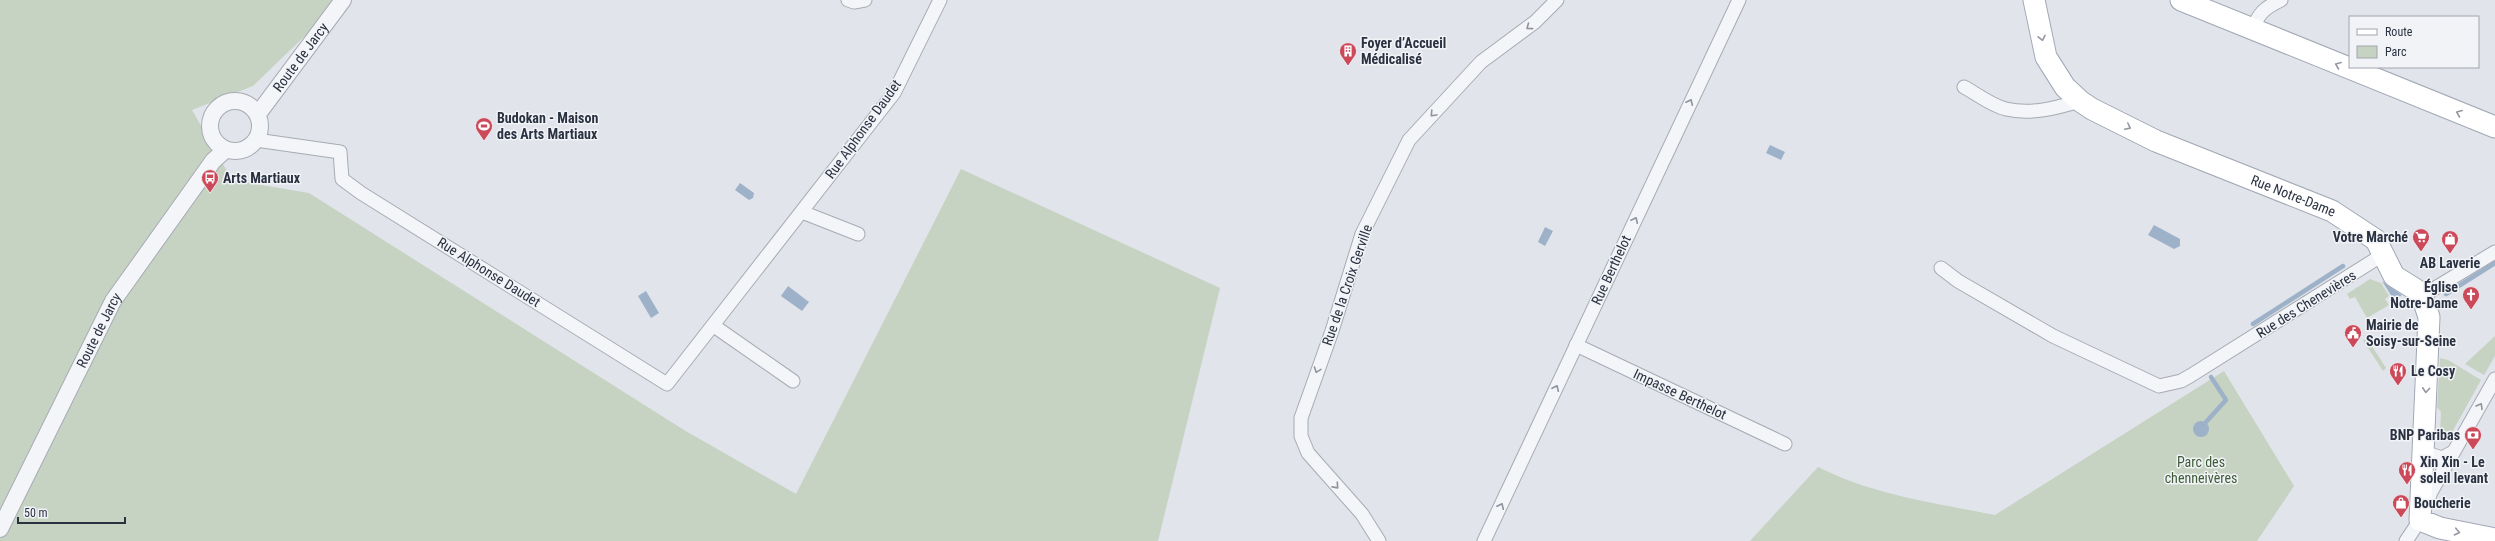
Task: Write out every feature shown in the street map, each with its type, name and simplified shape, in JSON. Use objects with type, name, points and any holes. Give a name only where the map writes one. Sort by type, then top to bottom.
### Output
[{"type":"main road","name":"Rue Notre-Dame","points":[[2034,0],[2046,57],[2065,87],[2080,101],[2092,109],[2156,141],[2332,211],[2376,240],[2394,276],[2418,291],[2422,296]]},
{"type":"main road","points":[[2181,0],[2211,6],[2252,30],[2495,128]]},
{"type":"main road","points":[[2422,296],[2429,317],[2420,520],[2440,528],[2495,540]]},
{"type":"street","name":"Route de Jarcy","points":[[258,114],[344,0]]},
{"type":"street","points":[[848,0],[854,2],[865,0]]},
{"type":"street","name":"Rue Alphonse Daudet","points":[[256,140],[340,152],[342,179],[361,193],[668,384],[894,93],[940,0]]},
{"type":"street","name":"Rue de la Croix Gerville","points":[[1379,541],[1362,514],[1308,453],[1301,436],[1301,418],[1332,331],[1362,234],[1409,140],[1481,62],[1535,22],[1557,0]]},
{"type":"street","name":"Rue Berthelot","points":[[1484,541],[1739,0]]},
{"type":"street","points":[[2252,30],[2259,14],[2266,7],[2281,0]]},
{"type":"street","points":[[1964,87],[2005,109],[2019,111],[2047,110],[2080,101]]},
{"type":"street","points":[[237,101],[246,104],[258,114],[260,131],[256,140],[243,150],[225,150],[216,142],[211,132],[212,119],[219,107],[228,102],[237,101]]},
{"type":"street","name":"Route de Jarcy","points":[[0,529],[113,301],[213,161],[225,150]]},
{"type":"street","points":[[802,212],[858,234]]},
{"type":"street","points":[[2422,296],[2495,252]]},
{"type":"street","name":"Rue des Chenevières","points":[[1941,268],[1958,281],[2053,336],[2159,386],[2180,381],[2228,353],[2384,254]]},
{"type":"street","points":[[714,326],[793,381]]},
{"type":"street","name":"Impasse Berthelot","points":[[1576,345],[1785,444]]},
{"type":"street","points":[[2406,541],[2420,520],[2431,492],[2495,379]]},
{"type":"street","points":[[2423,446],[2430,454],[2442,458],[2453,452]]},
{"type":"green space","points":[[0,0],[342,0],[253,86],[192,110],[232,180],[309,193],[684,430],[796,494],[961,169],[1220,288],[1158,541],[0,541]]},
{"type":"green space","points":[[2370,279],[2381,283],[2389,296],[2385,299],[2389,305],[2367,318],[2355,297],[2350,299],[2347,294]]},
{"type":"green space","points":[[2495,336],[2495,356],[2484,375],[2465,364]]},
{"type":"green space","points":[[2363,340],[2368,340],[2386,368],[2383,371]]},
{"type":"green space","points":[[2440,358],[2448,360],[2481,380],[2450,436],[2440,434],[2441,412],[2437,407]]},
{"type":"green space","name":"Parc des chenneivères","points":[[2224,371],[2294,486],[2257,541],[1750,541],[1818,467],[1860,485],[1882,491],[1927,502],[1995,515]]},
{"type":"water","points":[[1770,145],[1785,152],[1781,160],[1766,153]]},
{"type":"water","points":[[740,183],[754,193],[753,198],[749,200],[735,190]]},
{"type":"water","points":[[2154,225],[2180,239],[2180,246],[2174,249],[2148,235]]},
{"type":"water","points":[[1545,227],[1553,231],[1545,246],[1538,242]]},
{"type":"water","points":[[2382,281],[2402,295],[2394,300]]},
{"type":"water","points":[[788,286],[809,302],[802,311],[781,296]]},
{"type":"water","points":[[646,291],[659,313],[651,318],[638,296]]},
{"type":"water","points":[[2198,421],[2204,421],[2209,426],[2207,435],[2204,437],[2198,437],[2193,432],[2193,426]]},
{"type":"waterway","points":[[2446,294],[2495,263]]},
{"type":"waterway","points":[[2253,324],[2343,266]]},
{"type":"waterway","points":[[2206,422],[2226,400],[2211,377]]},
{"type":"place","name":"Foyer d’Accueil Médicalisé","points":[[1348,66]]},
{"type":"place","name":"Budokan - Maison des Arts Martiaux","points":[[484,141]]},
{"type":"place","name":"Arts Martiaux","points":[[210,193]]},
{"type":"place","name":"Votre Marché","points":[[2421,252]]},
{"type":"place","name":"AB Laverie","points":[[2450,254]]},
{"type":"place","name":"Église Notre-Dame","points":[[2471,310]]},
{"type":"place","name":"Mairie de Soisy-sur-Seine","points":[[2353,348]]},
{"type":"place","name":"Le Cosy","points":[[2398,386]]},
{"type":"place","name":"BNP Paribas","points":[[2473,450]]},
{"type":"place","name":"Xin Xin - Le soleil levant","points":[[2407,485]]},
{"type":"place","name":"Boucherie","points":[[2401,518]]}]
